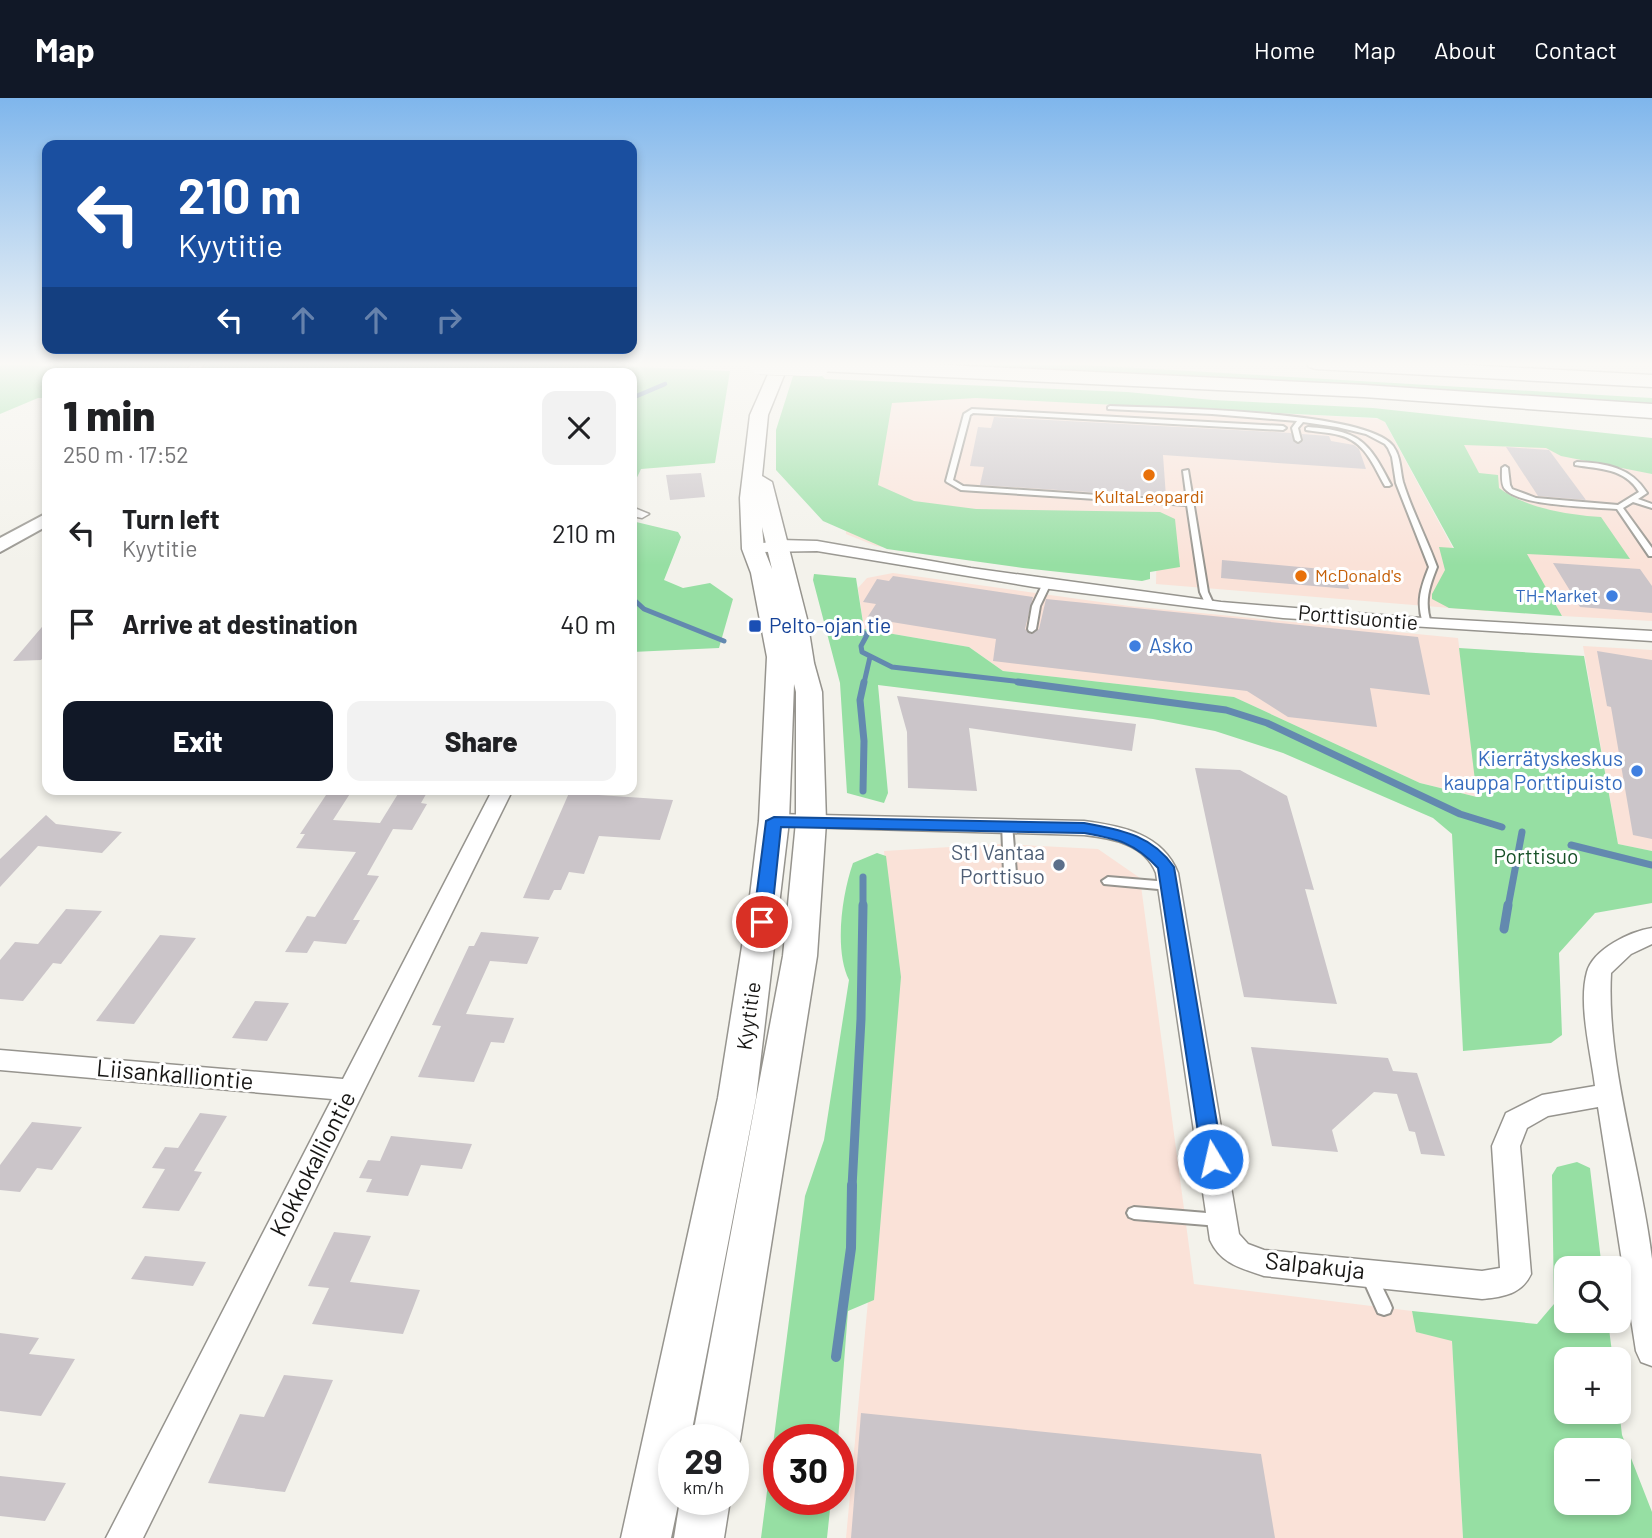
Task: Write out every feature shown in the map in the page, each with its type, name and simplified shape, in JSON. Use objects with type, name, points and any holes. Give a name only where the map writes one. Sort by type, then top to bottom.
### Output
[{"type":"main road","name":"Kyytitie","points":[[646,1538],[792,822],[809,692],[770,549],[750,498],[757,430]]},
{"type":"main road","name":"Kyytitie","points":[[719,1424],[800,956],[780,657],[762,573],[770,549]]},
{"type":"main road","points":[[699,1538],[703,1515]]},
{"type":"street","points":[[0,546],[42,521]]},
{"type":"street","name":"Porttisuontie","points":[[770,549],[901,562],[1092,589],[1652,635]]},
{"type":"street","name":"Kokkokalliontie","points":[[124,1538],[500,795]]},
{"type":"street","name":"Salpakuja","points":[[792,822],[1007,824],[1084,828],[1128,836],[1150,849],[1166,867],[1170,886],[1225,1240],[1238,1254],[1264,1263],[1482,1284],[1503,1283],[1516,1274],[1506,1146],[1516,1121],[1542,1106],[1609,1094]]},
{"type":"street","points":[[1652,936],[1643,937],[1619,949],[1599,971],[1597,1000],[1609,1094],[1652,1351]]},
{"type":"street","name":"Liisankalliontie","points":[[0,1060],[350,1090]]},
{"type":"lane","points":[[963,430],[949,481],[961,488],[1190,503]]},
{"type":"lane","points":[[1296,430],[1298,440]]},
{"type":"lane","points":[[1316,430],[1347,435],[1364,443],[1387,485]]},
{"type":"lane","points":[[1362,430],[1387,443],[1397,460],[1399,479],[1433,567],[1421,595],[1424,618]]},
{"type":"lane","points":[[1505,468],[1506,485],[1519,496],[1553,503],[1619,507],[1643,493],[1638,481],[1621,471],[1577,464]]},
{"type":"lane","points":[[1185,471],[1207,599]]},
{"type":"lane","points":[[1635,500],[1652,506]]},
{"type":"lane","points":[[1619,507],[1652,554]]},
{"type":"lane","points":[[1032,629],[1036,606],[1047,583]]},
{"type":"lane","points":[[1007,824],[1010,873]]},
{"type":"lane","points":[[1108,881],[1170,886]]},
{"type":"lane","points":[[1134,1213],[1221,1220]]},
{"type":"lane","points":[[1368,1273],[1384,1308]]},
{"type":"shaded area","points":[[839,430],[1389,430],[1487,611],[1156,584],[1157,523],[972,559],[876,546],[846,534]]},
{"type":"shaded area","points":[[1456,434],[1624,440],[1652,472],[1652,621],[1562,616]]},
{"type":"shaded area","points":[[893,573],[1129,606],[1458,638],[1478,797],[1420,783],[1234,697],[1003,671],[969,647],[864,629],[858,588],[867,578]]},
{"type":"shaded area","name":"Kierrätyskeskus kauppa Porttipuisto","points":[[1583,646],[1652,650],[1652,851],[1618,844]]},
{"type":"shaded area","points":[[1000,844],[1098,849],[1140,878],[1194,1284],[1412,1311],[1417,1332],[1452,1340],[1463,1538],[846,1538],[848,1515],[854,1515],[854,1452],[897,988],[884,851]]},
{"type":"green space","points":[[637,430],[720,430],[715,463],[641,469],[637,477]]},
{"type":"green space","points":[[776,430],[887,430],[878,485],[914,501],[976,509],[1160,512],[1175,519],[1180,567],[1150,572],[1150,579],[1142,581],[887,549],[823,521],[776,470]]},
{"type":"green space","points":[[1389,430],[1579,430],[1652,438],[1652,474],[1561,456],[1546,448],[1464,445],[1479,473],[1498,475],[1499,488],[1510,495],[1548,509],[1601,517],[1630,559],[1527,554],[1562,616],[1449,608],[1432,599],[1445,570],[1439,547],[1454,548]]},
{"type":"green space","points":[[637,522],[678,532],[681,537],[664,580],[683,588],[710,583],[733,599],[719,648],[637,652]]},
{"type":"green space","name":"Porttisuo","points":[[814,574],[856,578],[864,629],[969,647],[1003,671],[1234,697],[1420,783],[1477,797],[1459,648],[1584,656],[1618,844],[1652,851],[1652,903],[1595,913],[1559,953],[1562,1035],[1551,1043],[1463,1051],[1452,834],[1433,818],[1283,753],[1215,731],[1153,719],[878,685],[888,793],[884,803],[847,793],[840,683],[813,580]]},
{"type":"green space","points":[[877,853],[886,856],[901,977],[874,1300],[848,1311],[839,1424],[776,1424],[805,1196],[824,1140],[849,980],[844,968],[841,922],[853,863]]},
{"type":"green space","points":[[1577,1162],[1590,1168],[1600,1256],[1554,1256],[1554,1304],[1552,1175],[1557,1167]]},
{"type":"green space","points":[[1554,1304],[1554,1333],[1610,1333],[1611,1347],[1554,1347],[1554,1424],[1621,1424],[1623,1438],[1554,1438],[1554,1515],[1631,1515],[1631,1458],[1652,1512],[1652,1538],[1463,1538],[1452,1341],[1416,1332],[1412,1311],[1537,1324]]},
{"type":"green space","points":[[764,1515],[829,1515],[827,1538],[761,1538]]},
{"type":"building","points":[[977,430],[1239,430],[1291,433],[1297,444],[1303,441],[1302,434],[1329,436],[1331,441],[1354,445],[1359,449],[1366,469],[1163,455],[1166,497],[980,485],[984,467],[970,466]]},
{"type":"building","points":[[1506,447],[1549,450],[1586,500],[1538,496]]},
{"type":"building","points":[[701,473],[705,497],[670,500],[666,475]]},
{"type":"building","name":"McDonald's","points":[[1222,560],[1344,571],[1349,589],[1221,578]]},
{"type":"building","name":"TH-Market","points":[[1553,563],[1640,569],[1652,586],[1652,613],[1580,607]]},
{"type":"building","points":[[893,576],[1033,597],[1025,629],[1031,634],[1039,629],[1046,599],[1418,637],[1430,695],[1370,688],[1377,727],[1288,717],[1247,691],[993,661],[996,639],[867,618],[876,604],[863,602],[877,579],[889,581]]},
{"type":"building","points":[[42,627],[42,659],[13,661]]},
{"type":"building","name":"Kierrätyskeskus kauppa Porttipuisto","points":[[1597,651],[1652,660],[1652,839],[1633,835],[1611,707],[1607,706]]},
{"type":"building","points":[[897,696],[1136,724],[1132,751],[969,728],[977,791],[908,788],[907,732]]},
{"type":"building","points":[[1195,768],[1240,770],[1287,796],[1314,890],[1305,889],[1337,1004],[1244,997]]},
{"type":"building","points":[[326,795],[349,795],[333,820],[380,823],[397,795],[426,795],[421,803],[427,804],[412,830],[393,829],[367,875],[379,876],[353,920],[360,920],[346,944],[314,941],[307,953],[285,952],[307,916],[315,917],[356,852],[296,848],[305,834],[300,834]]},
{"type":"building","points":[[568,795],[673,800],[660,840],[599,836],[584,874],[569,872],[561,890],[554,890],[549,900],[523,898]]},
{"type":"building","points":[[46,815],[56,824],[122,832],[102,853],[38,846],[0,887],[0,859]]},
{"type":"building","points":[[66,909],[102,911],[61,964],[53,963],[23,1001],[0,999],[0,960],[15,942],[38,944]]},
{"type":"building","points":[[481,932],[539,937],[527,964],[490,961],[466,1014],[514,1018],[504,1043],[491,1042],[474,1082],[418,1077],[441,1026],[432,1025],[469,946],[474,946]]},
{"type":"building","points":[[160,935],[196,938],[134,1024],[96,1021]]},
{"type":"building","points":[[255,1001],[289,1003],[267,1041],[232,1038]]},
{"type":"building","points":[[1251,1047],[1388,1058],[1393,1071],[1417,1073],[1445,1156],[1421,1154],[1415,1132],[1409,1131],[1397,1094],[1374,1092],[1332,1130],[1338,1152],[1272,1146]]},
{"type":"building","points":[[200,1113],[227,1116],[194,1171],[202,1172],[179,1211],[142,1208],[165,1169],[152,1168],[165,1147],[178,1148]]},
{"type":"building","points":[[32,1122],[82,1127],[52,1170],[37,1168],[20,1192],[0,1190],[0,1165]]},
{"type":"building","points":[[391,1136],[472,1144],[462,1169],[421,1165],[408,1196],[366,1192],[372,1179],[359,1178],[368,1160],[380,1161]]},
{"type":"building","points":[[334,1232],[371,1236],[350,1282],[420,1290],[403,1334],[312,1324],[329,1288],[308,1286]]},
{"type":"building","points":[[145,1256],[206,1262],[193,1286],[131,1279]]},
{"type":"building","points":[[0,1333],[39,1338],[29,1354],[75,1359],[41,1416],[0,1411]]},
{"type":"building","points":[[284,1375],[333,1380],[285,1492],[208,1483],[240,1414],[264,1417]]},
{"type":"building","points":[[861,1413],[1261,1454],[1275,1538],[851,1538]]},
{"type":"building","points":[[0,1476],[66,1483],[45,1521],[0,1516]]},
{"type":"waterway","points":[[637,603],[644,609],[724,641]]},
{"type":"waterway","points":[[857,629],[867,635],[861,646],[862,652],[892,667],[1031,683]]},
{"type":"waterway","points":[[864,683],[870,657]]},
{"type":"waterway","points":[[863,791],[864,741],[860,700],[864,682]]},
{"type":"waterway","points":[[1018,682],[1226,710],[1267,723],[1460,814],[1502,827]]},
{"type":"waterway","points":[[1508,907],[1522,832]]},
{"type":"waterway","points":[[1571,845],[1652,865]]},
{"type":"waterway","points":[[863,877],[863,905]]},
{"type":"waterway","points":[[852,1187],[861,1019],[863,905]]},
{"type":"waterway","points":[[1504,929],[1508,905]]},
{"type":"waterway","points":[[836,1357],[851,1248],[852,1185]]},
{"type":"place","name":"KultaLeopardi","points":[[1149,475]]},
{"type":"place","name":"McDonald's","points":[[1301,576]]},
{"type":"place","name":"TH-Market","points":[[1612,596]]},
{"type":"place","name":"Pelto-ojan tie","points":[[755,626]]},
{"type":"place","name":"Asko","points":[[1135,646]]},
{"type":"place","name":"Kierrätyskeskus kauppa Porttipuisto","points":[[1637,771]]},
{"type":"place","name":"St1 Vantaa Porttisuo","points":[[1059,865]]},
{"type":"route","points":[[762,922],[774,821],[1007,824],[1084,828],[1128,836],[1150,849],[1166,867],[1213,1159]]}]
